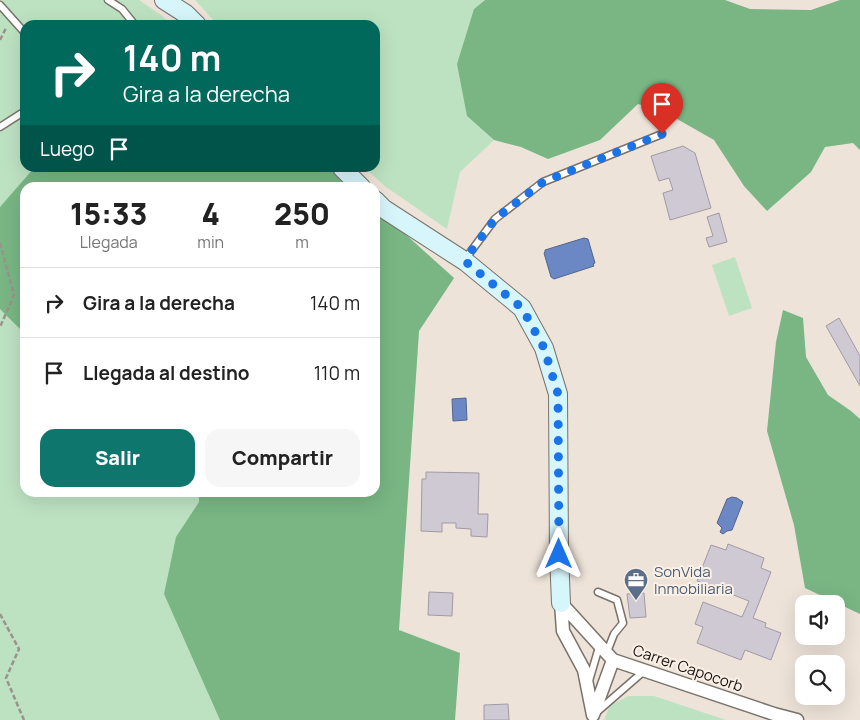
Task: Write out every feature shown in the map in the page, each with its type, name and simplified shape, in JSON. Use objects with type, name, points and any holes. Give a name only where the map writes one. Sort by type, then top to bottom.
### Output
[{"type":"street","points":[[164,0],[192,20]]},
{"type":"street","points":[[346,172],[356,182]]},
{"type":"street","points":[[380,205],[466,262],[522,308],[544,348],[558,394],[559,554],[563,631],[584,670],[592,718]]},
{"type":"street","name":"Carrer Capocorb","points":[[561,603],[606,653],[644,671],[797,720]]},
{"type":"street","points":[[592,718],[606,653]]},
{"type":"lane","points":[[108,0],[122,9],[131,20]]},
{"type":"lane","points":[[0,5],[20,27]]},
{"type":"lane","points":[[0,127],[20,114]]},
{"type":"lane","points":[[466,262],[469,254],[495,219],[543,182],[662,134]]},
{"type":"lane","points":[[587,687],[614,634],[623,623],[617,600],[598,592]]},
{"type":"lane","points":[[592,718],[644,671]]},
{"type":"path","points":[[0,243],[14,295],[0,327]]},
{"type":"path","points":[[0,614],[19,649],[6,678],[24,720]]},
{"type":"green space","points":[[0,0],[139,0],[166,20],[20,20],[20,172],[270,172],[117,182],[20,182],[20,497],[380,497],[380,211],[454,278],[419,331],[392,720],[0,720]]},
{"type":"green space","points":[[195,0],[485,0],[474,9],[467,116],[494,140],[460,172],[447,229],[386,187],[369,172],[380,172],[380,20],[213,20]]},
{"type":"green space","points":[[485,0],[725,0],[750,9],[811,10],[840,0],[860,0],[860,150],[853,143],[825,147],[811,172],[767,211],[744,186],[714,140],[663,111],[638,104],[600,140],[548,159],[521,147],[494,140],[467,116],[457,64],[474,9]]},
{"type":"green space","points":[[31,172],[336,172],[347,182],[22,182]]},
{"type":"green space","points":[[20,184],[20,329],[0,309],[0,207]]},
{"type":"green space","points":[[380,211],[454,278],[419,331],[399,630],[460,653],[455,720],[220,720],[164,594],[176,537],[199,502],[199,497],[380,497]]},
{"type":"green space","points":[[735,257],[752,308],[729,316],[712,265]]},
{"type":"green space","points":[[783,310],[803,318],[806,357],[828,395],[860,419],[860,614],[845,607],[845,595],[820,595],[805,588],[794,525],[767,431],[776,342]]},
{"type":"green space","points":[[629,696],[654,696],[726,720],[604,720],[610,705]]},
{"type":"water","points":[[584,238],[588,239],[595,263],[593,264],[594,266],[554,279],[551,277],[544,253],[545,250]]},
{"type":"water","points":[[466,398],[467,420],[453,421],[452,399]]},
{"type":"water","points":[[732,497],[743,502],[732,530],[723,534],[720,532],[722,528],[717,523],[727,499]]},
{"type":"building","points":[[683,146],[695,153],[711,208],[670,220],[663,193],[673,190],[669,178],[659,181],[651,156]]},
{"type":"building","points":[[719,213],[727,242],[709,247],[706,238],[713,236],[707,217]]},
{"type":"building","points":[[839,318],[860,356],[860,386],[826,326]]},
{"type":"building","points":[[426,472],[479,473],[478,514],[488,514],[487,537],[471,536],[471,529],[456,528],[456,523],[442,523],[442,532],[421,531],[422,479],[426,479]]},
{"type":"building","points":[[728,544],[764,558],[761,568],[771,572],[753,618],[766,623],[765,627],[781,633],[771,660],[745,650],[741,660],[697,643],[703,627],[695,624],[703,602],[742,617],[749,601],[697,581],[711,545],[726,550]]},
{"type":"building","points":[[429,592],[453,593],[452,616],[428,615]]},
{"type":"building","name":"SonVida Inmobiliaria","points":[[644,593],[646,617],[630,618],[627,594]]},
{"type":"building","points":[[508,704],[509,720],[484,720],[484,705]]},
{"type":"place","name":"SonVida Inmobiliaria","points":[[636,601]]},
{"type":"route","points":[[559,554],[558,394],[544,348],[522,308],[466,262],[469,254],[495,219],[543,182],[662,134]]}]
